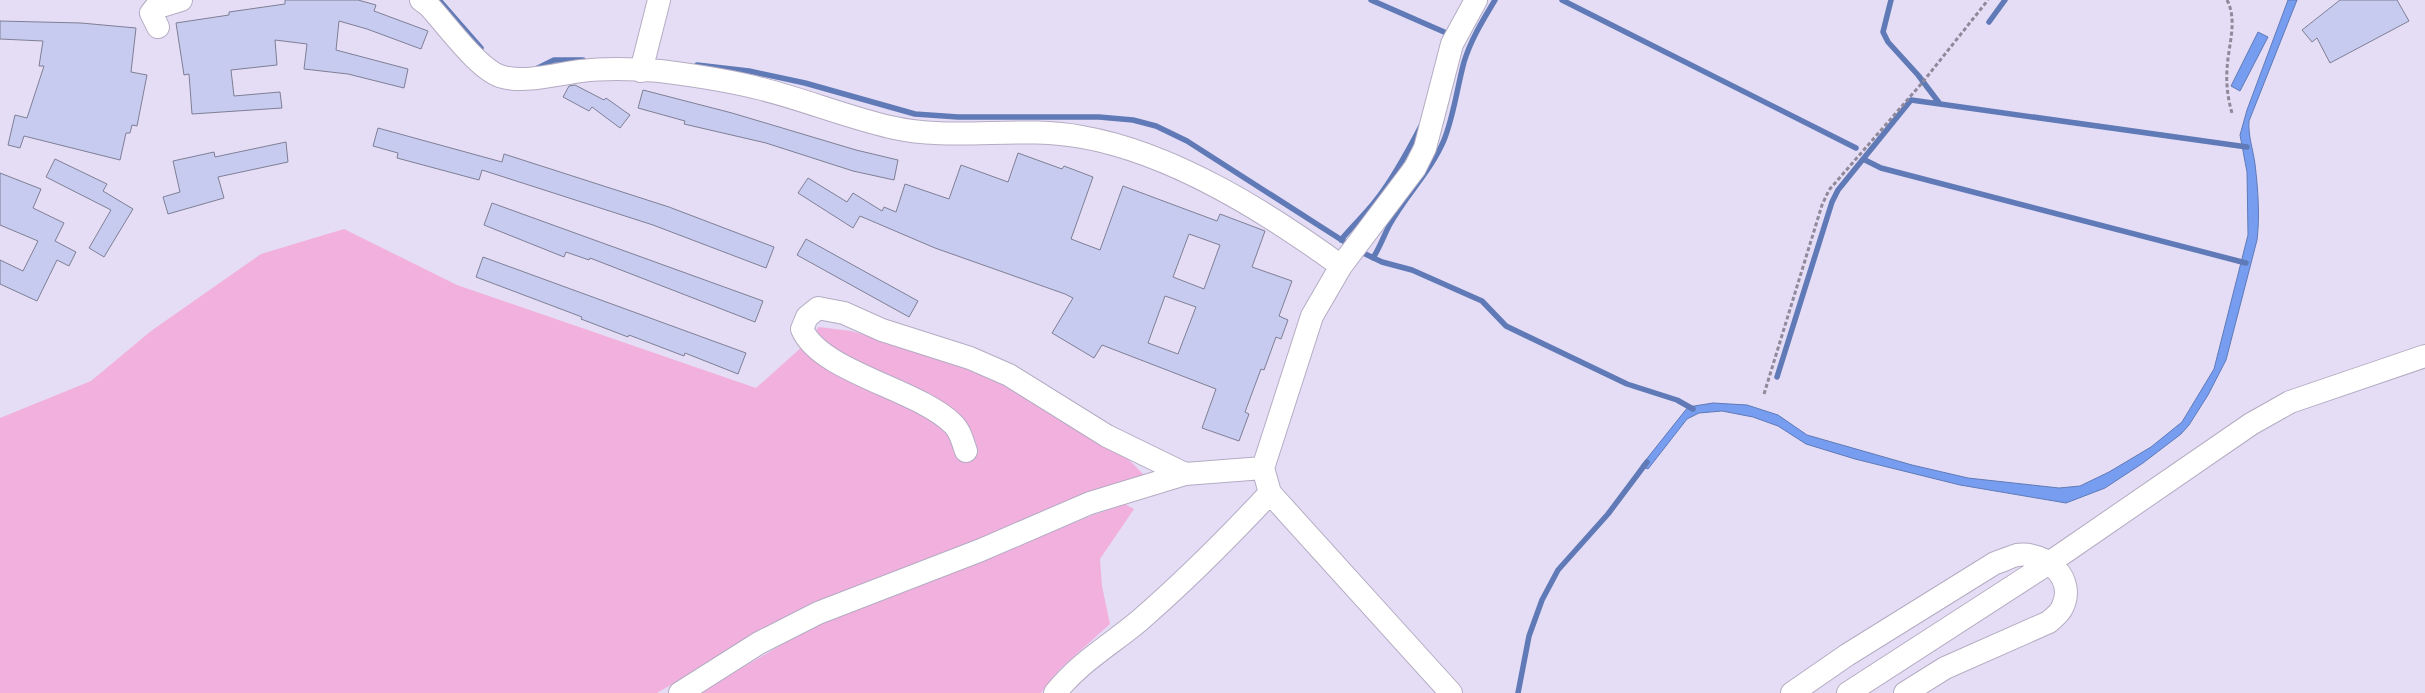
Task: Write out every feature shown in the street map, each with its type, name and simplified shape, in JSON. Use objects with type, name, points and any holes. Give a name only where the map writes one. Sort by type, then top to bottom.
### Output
[{"type":"street","points":[[158,27],[151,12],[155,8],[181,0]]},
{"type":"street","points":[[421,0],[436,12],[479,64],[502,77],[539,78],[584,70],[642,64],[659,71],[761,88],[891,128],[951,135],[1013,132],[1082,136],[1151,155],[1228,193],[1294,232],[1349,255]]},
{"type":"street","points":[[642,64],[659,0]]},
{"type":"street","points":[[1451,693],[1270,493],[1263,468],[1312,316],[1349,255],[1415,168],[1425,148],[1452,44],[1476,0]]},
{"type":"street","points":[[966,452],[955,425],[937,411],[852,369],[820,350],[806,338],[802,329],[807,317],[818,308],[844,313],[882,330],[970,358],[1009,375],[1107,436],[1185,474]]},
{"type":"street","points":[[1848,693],[2049,563],[2251,424],[2290,402],[2425,356]]},
{"type":"street","points":[[680,693],[759,643],[818,613],[981,550],[1090,503],[1185,474],[1263,468]]},
{"type":"street","points":[[1055,693],[1096,652],[1137,622],[1208,559],[1270,493]]},
{"type":"street","points":[[1792,693],[1995,563],[2018,555],[2038,557],[2049,563],[2063,575],[2066,593],[2062,608],[2049,622],[1945,668],[1905,693]]},
{"type":"path","points":[[1764,394],[1822,205],[1829,190],[1923,81],[1988,0]]},
{"type":"path","points":[[2227,0],[2233,12],[2226,70],[2226,91],[2232,113]]},
{"type":"shaded area","points":[[344,229],[457,285],[756,388],[804,345],[969,442],[872,373],[813,334],[819,327],[851,331],[968,364],[1124,455],[1145,476],[750,639],[657,693],[0,693],[0,418],[91,381],[151,331],[261,254]]},
{"type":"shaded area","points":[[1125,504],[1134,509],[1100,559],[1102,586],[1110,624],[1059,670],[1041,693],[698,693],[837,613],[951,573],[1093,515]]},
{"type":"water","points":[[2288,0],[2297,0],[2249,121],[2257,183],[2258,231],[2226,360],[2208,395],[2189,425],[2181,434],[2143,463],[2105,488],[2066,503],[1960,485],[1855,459],[1806,444],[1778,426],[1753,417],[1722,411],[1699,413],[1687,419],[1648,469],[1641,466],[1688,407],[1713,403],[1747,405],[1778,415],[1807,435],[1912,465],[1968,478],[2059,488],[2080,486],[2109,472],[2151,447],[2182,422],[2214,369],[2248,235],[2247,172],[2240,135],[2247,110]]},
{"type":"water","points":[[2258,32],[2268,37],[2240,91],[2231,86]]},
{"type":"building","points":[[285,0],[358,0],[376,5],[374,11],[428,31],[421,49],[339,21],[336,50],[408,69],[404,88],[348,74],[304,69],[307,44],[275,40],[277,65],[231,70],[234,96],[280,92],[282,108],[192,114],[189,74],[184,75],[176,23],[229,15],[229,12],[285,4]]},
{"type":"building","points":[[2340,0],[2397,0],[2409,21],[2330,63],[2317,38],[2312,42],[2302,30]]},
{"type":"building","points":[[0,21],[81,23],[136,28],[131,72],[147,75],[137,126],[132,125],[130,133],[126,133],[120,160],[24,136],[20,148],[8,145],[15,115],[27,118],[44,66],[39,66],[43,41],[0,39]]},
{"type":"building","points":[[575,85],[604,100],[606,98],[630,115],[620,128],[592,107],[589,111],[563,97],[569,86]]},
{"type":"building","points":[[643,90],[898,160],[894,180],[853,171],[766,143],[684,124],[685,121],[638,108]]},
{"type":"building","points":[[378,128],[502,162],[504,154],[669,207],[774,247],[766,268],[653,225],[482,170],[479,180],[397,158],[398,153],[373,146]]},
{"type":"building","points":[[286,142],[288,162],[218,177],[224,198],[168,214],[163,197],[180,192],[173,161],[214,152],[215,157]]},
{"type":"building","points":[[1018,153],[1062,169],[1064,166],[1093,177],[1071,239],[1100,250],[1123,186],[1217,221],[1220,214],[1265,231],[1252,267],[1292,281],[1279,316],[1288,320],[1281,339],[1276,337],[1264,370],[1261,369],[1245,412],[1249,414],[1239,441],[1202,428],[1216,389],[1102,345],[1094,358],[1052,333],[1073,298],[935,248],[860,216],[853,228],[798,193],[808,178],[847,202],[853,193],[882,211],[884,207],[896,212],[905,184],[949,199],[961,165],[1008,182]],"holes":[[[1189,234],[1220,245],[1204,289],[1173,277]],[[1165,296],[1196,307],[1178,354],[1148,343]]]},
{"type":"building","points":[[55,159],[107,184],[103,191],[133,209],[104,257],[89,248],[111,210],[46,177]]},
{"type":"building","points":[[0,173],[41,189],[33,208],[64,223],[55,241],[76,252],[69,266],[57,260],[37,301],[0,284],[0,260],[23,271],[38,241],[0,225]]},
{"type":"building","points":[[492,203],[763,301],[755,322],[590,258],[589,260],[566,252],[564,257],[484,225]]},
{"type":"building","points":[[806,239],[918,301],[909,317],[797,255]]},
{"type":"building","points":[[483,257],[746,353],[738,374],[685,353],[684,356],[629,335],[628,337],[581,319],[582,317],[476,277]]},
{"type":"waterway","points":[[439,0],[481,48]]},
{"type":"waterway","points":[[1371,0],[1451,35]]},
{"type":"waterway","points":[[1373,258],[1396,213],[1439,151],[1450,121],[1470,45],[1495,0]]},
{"type":"waterway","points":[[1562,0],[1856,148]]},
{"type":"waterway","points":[[1891,0],[1883,32],[1888,42],[1918,75],[1940,104],[2247,147]]},
{"type":"waterway","points":[[1989,22],[2005,0]]},
{"type":"waterway","points":[[536,69],[554,60],[583,60]]},
{"type":"waterway","points":[[697,65],[749,71],[805,83],[915,114],[958,117],[1099,117],[1133,120],[1156,126],[1187,141],[1351,246]]},
{"type":"waterway","points":[[1777,377],[1832,202],[1838,190],[1911,100],[1940,104]]},
{"type":"waterway","points":[[1341,240],[1383,191],[1421,126]]},
{"type":"waterway","points":[[1863,159],[1881,168],[2246,263]]},
{"type":"waterway","points":[[1359,251],[1382,262],[1412,270],[1482,301],[1506,326],[1627,384],[1677,400],[1693,409]]},
{"type":"waterway","points":[[1518,693],[1529,636],[1542,600],[1558,570],[1608,514],[1647,462]]}]
